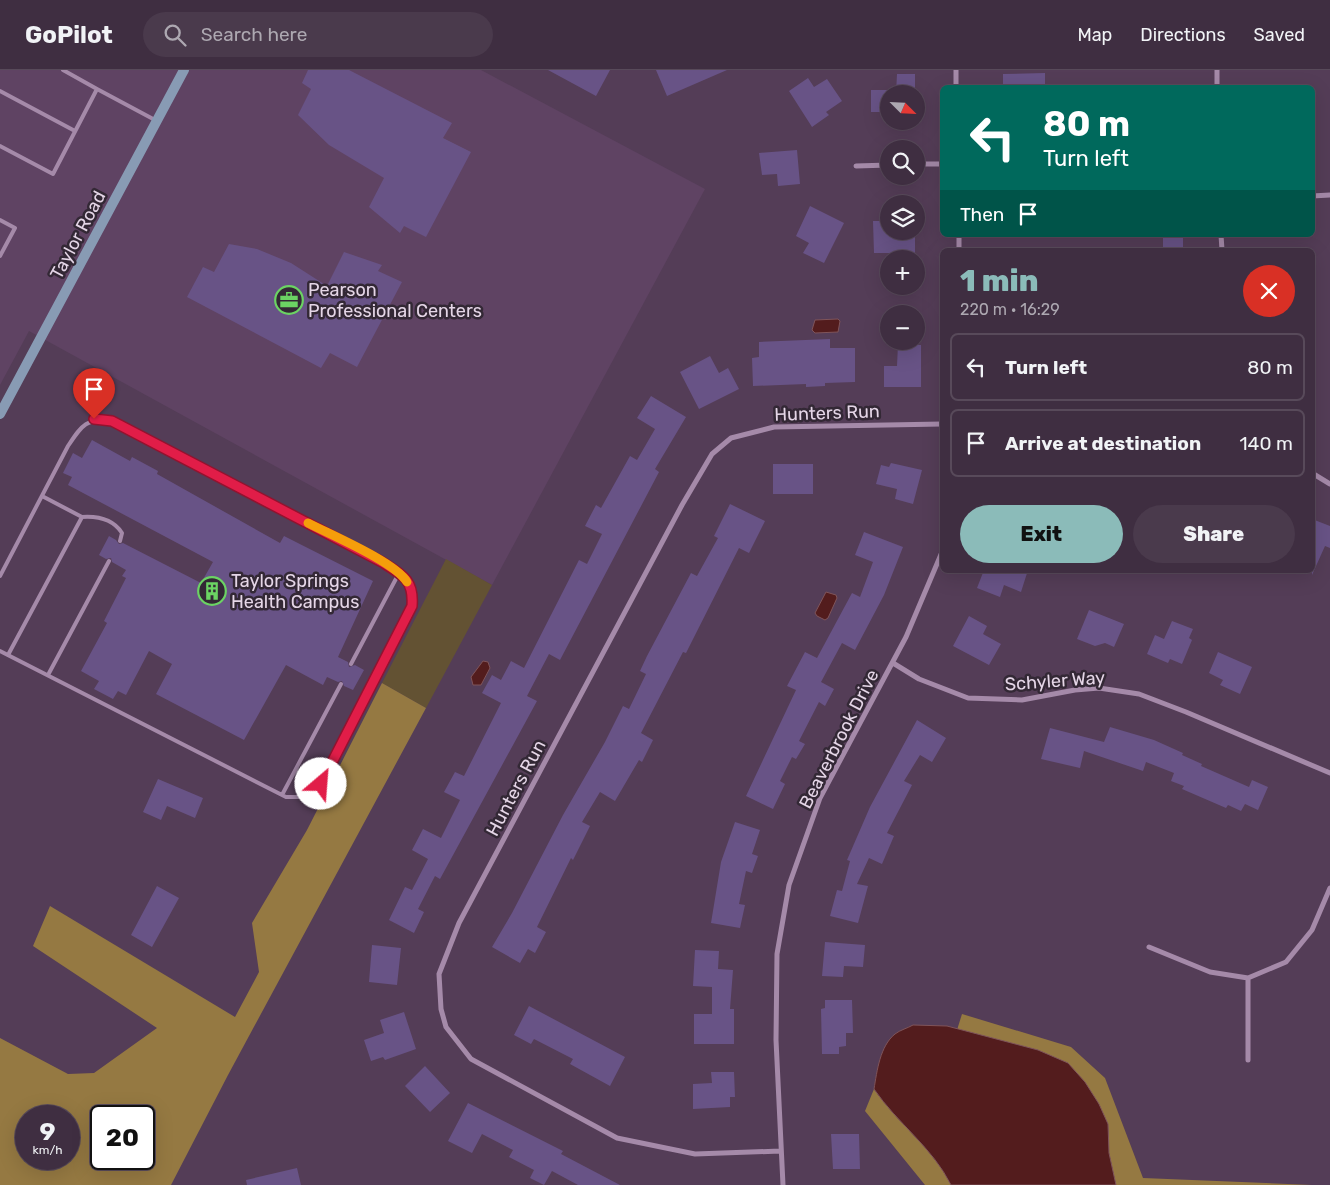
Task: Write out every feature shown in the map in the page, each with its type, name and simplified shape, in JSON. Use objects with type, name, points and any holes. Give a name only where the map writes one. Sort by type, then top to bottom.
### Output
[{"type":"main road","name":"Taylor Road","points":[[0,414],[184,70]]},
{"type":"street","points":[[956,70],[956,85]]},
{"type":"street","points":[[1216,70],[1217,85]]},
{"type":"street","points":[[925,164],[940,164]]},
{"type":"street","points":[[856,166],[880,165]]},
{"type":"street","points":[[1315,196],[1330,195]]},
{"type":"street","name":"Hunters Run","points":[[780,1151],[695,1154],[617,1138],[471,1059],[446,1026],[441,1009],[439,974],[459,923],[668,530],[712,454],[732,438],[774,427],[940,424]]},
{"type":"street","points":[[1315,475],[1330,484]]},
{"type":"street","name":"Beaverbrook Drive","points":[[782,1185],[776,1040],[777,954],[789,885],[820,798],[893,664],[920,610],[940,557]]},
{"type":"street","name":"Schyler Way","points":[[893,664],[919,679],[968,698],[1022,700],[1098,688],[1139,694],[1330,773]]},
{"type":"street","points":[[1149,947],[1210,972],[1248,978],[1286,962],[1312,930],[1330,888]]},
{"type":"street","points":[[1248,978],[1248,1060]]},
{"type":"lane","points":[[63,70],[156,121]]},
{"type":"lane","points":[[0,146],[53,174],[97,89]]},
{"type":"lane","points":[[0,91],[75,132]]},
{"type":"lane","points":[[0,220],[15,228],[0,256]]},
{"type":"lane","points":[[0,576],[80,427],[94,419],[112,421],[399,573],[413,590],[412,606],[321,784],[304,797],[282,795],[0,651]]},
{"type":"lane","points":[[42,496],[82,517],[101,517],[119,528],[122,533],[120,541]]},
{"type":"lane","points":[[8,655],[82,517]]},
{"type":"lane","points":[[48,675],[109,561]]},
{"type":"lane","points":[[351,664],[399,573]]},
{"type":"lane","points":[[282,795],[341,684]]},
{"type":"shaded area","points":[[0,70],[481,70],[705,189],[492,585],[29,331],[0,385]]},
{"type":"shaded area","points":[[838,319],[840,321],[838,332],[815,333],[812,330],[815,320]]},
{"type":"shaded area","points":[[446,559],[492,585],[426,708],[382,683]]},
{"type":"shaded area","points":[[826,592],[836,595],[837,598],[828,618],[825,620],[815,613]]},
{"type":"shaded area","points":[[483,661],[488,662],[490,668],[481,685],[473,685],[471,677]]},
{"type":"shaded area","points":[[382,683],[426,708],[228,1075],[171,1185],[0,1185],[0,1038],[68,1074],[94,1073],[157,1028],[33,946],[50,906],[235,1017],[259,972],[252,923],[307,830]]},
{"type":"shaded area","points":[[962,1014],[1071,1047],[1105,1078],[1143,1178],[1312,1185],[1116,1185],[1109,1153],[1108,1124],[1038,1050],[957,1030]]},
{"type":"shaded area","points":[[913,1025],[947,1026],[1038,1050],[1068,1063],[1085,1082],[1099,1104],[1108,1124],[1109,1153],[1116,1185],[951,1185],[935,1159],[874,1089],[880,1059],[886,1045],[899,1031]]},
{"type":"shaded area","points":[[874,1089],[935,1159],[951,1185],[925,1185],[865,1111]]},
{"type":"building","points":[[308,70],[349,70],[452,123],[443,138],[471,152],[426,237],[404,226],[400,233],[369,207],[384,178],[329,145],[298,115],[311,89],[302,83]]},
{"type":"building","points":[[548,70],[610,70],[596,96]]},
{"type":"building","points":[[656,70],[727,70],[667,96]]},
{"type":"building","points":[[1045,73],[1045,85],[1003,85],[1003,74]]},
{"type":"building","points":[[897,74],[915,74],[915,85],[896,85]]},
{"type":"building","points":[[808,78],[814,87],[827,79],[842,101],[826,112],[829,115],[812,127],[789,91]]},
{"type":"building","points":[[871,90],[880,90],[880,112],[871,112]]},
{"type":"building","points":[[797,150],[800,184],[778,186],[777,174],[762,175],[759,153]]},
{"type":"building","points":[[810,206],[844,223],[824,263],[803,253],[809,243],[796,236]]},
{"type":"building","points":[[873,221],[880,221],[880,240],[915,240],[915,250],[880,250],[880,253],[874,253]]},
{"type":"building","points":[[1163,237],[1183,237],[1183,248],[1163,248]]},
{"type":"building","points":[[229,244],[257,249],[291,263],[327,286],[344,252],[382,265],[378,271],[402,282],[357,367],[330,353],[321,368],[187,297],[203,267],[214,272]]},
{"type":"building","points":[[830,339],[830,348],[855,348],[855,382],[825,383],[825,386],[806,387],[806,384],[753,386],[752,358],[759,357],[759,342]]},
{"type":"building","points":[[898,350],[921,350],[921,387],[884,387],[884,366],[897,366]]},
{"type":"building","points":[[710,356],[719,373],[728,368],[739,389],[699,409],[680,372]]},
{"type":"building","points":[[651,396],[686,417],[655,469],[659,472],[560,660],[549,654],[527,696],[537,701],[440,879],[435,876],[418,909],[424,912],[414,933],[389,920],[405,887],[412,890],[428,859],[412,850],[423,829],[441,838],[460,800],[444,792],[455,772],[464,776],[501,703],[482,693],[492,675],[501,680],[511,661],[524,668],[579,560],[587,564],[602,534],[585,526],[596,505],[601,508],[630,456],[637,460],[655,429],[637,418]]},
{"type":"building","name":"Taylor Springs Health Campus","points":[[92,440],[130,461],[132,457],[158,471],[157,474],[280,543],[284,536],[373,581],[338,657],[348,662],[349,667],[355,665],[364,670],[353,690],[344,686],[342,681],[338,682],[327,677],[323,685],[286,665],[244,740],[156,694],[172,664],[149,651],[126,695],[118,691],[113,699],[94,689],[99,681],[81,671],[107,623],[104,621],[126,578],[122,576],[126,570],[112,562],[111,558],[106,559],[99,555],[109,536],[119,544],[123,543],[201,583],[213,562],[68,485],[72,477],[63,473],[73,453],[82,458]]},
{"type":"building","points":[[891,463],[922,470],[913,504],[895,499],[897,489],[876,484],[881,465],[889,467]]},
{"type":"building","points":[[773,464],[813,464],[813,494],[773,494]]},
{"type":"building","points":[[730,504],[765,521],[749,553],[739,548],[686,653],[683,652],[641,733],[653,740],[642,762],[639,760],[615,801],[600,792],[582,822],[590,826],[573,860],[571,858],[537,927],[546,932],[535,953],[528,949],[520,963],[492,947],[623,706],[629,709],[646,674],[640,671],[647,656],[691,573],[697,576],[718,538],[714,536]]},
{"type":"building","points":[[1315,520],[1330,526],[1330,548],[1325,546],[1315,568]]},
{"type":"building","points":[[864,532],[903,547],[884,595],[855,650],[842,643],[821,682],[834,689],[825,706],[819,702],[799,741],[805,744],[796,759],[792,757],[780,781],[785,784],[773,809],[746,796],[796,690],[787,686],[805,652],[817,658],[852,593],[860,597],[873,562],[855,555]]},
{"type":"building","points":[[983,573],[1027,573],[1021,592],[1004,585],[1000,597],[977,588]]},
{"type":"building","points":[[1089,610],[1124,624],[1114,647],[1105,643],[1095,646],[1077,639]]},
{"type":"building","points":[[969,616],[987,626],[983,634],[1001,644],[989,665],[953,646]]},
{"type":"building","points":[[1172,621],[1193,629],[1189,638],[1192,640],[1182,664],[1170,659],[1168,663],[1147,654],[1155,635],[1164,639]]},
{"type":"building","points":[[1218,652],[1252,667],[1240,694],[1220,685],[1223,680],[1209,673]]},
{"type":"building","points":[[917,720],[946,738],[932,762],[920,755],[904,781],[912,785],[887,833],[894,836],[882,864],[869,858],[857,884],[868,886],[858,923],[830,916],[837,890],[842,891],[850,861],[847,860],[870,807]]},
{"type":"building","points":[[1110,727],[1154,740],[1183,753],[1182,755],[1202,764],[1201,766],[1249,787],[1252,780],[1268,787],[1258,810],[1245,804],[1241,811],[1228,805],[1226,808],[1182,789],[1184,786],[1171,781],[1174,773],[1146,762],[1143,771],[1084,751],[1080,768],[1041,759],[1050,728],[1104,742]]},
{"type":"building","points":[[158,779],[203,798],[195,818],[167,806],[161,820],[143,812]]},
{"type":"building","points":[[735,822],[760,830],[752,854],[758,856],[752,873],[746,871],[739,904],[745,905],[740,928],[711,923],[721,862]]},
{"type":"building","points":[[157,886],[179,898],[152,947],[131,935]]},
{"type":"building","points":[[825,942],[865,945],[863,967],[844,966],[843,977],[822,976]]},
{"type":"building","points":[[372,945],[401,948],[397,985],[369,982]]},
{"type":"building","points":[[695,950],[719,951],[718,969],[733,970],[730,1009],[734,1009],[734,1044],[694,1044],[694,1014],[712,1014],[712,987],[693,986]]},
{"type":"building","points":[[825,1000],[852,1000],[853,1033],[846,1033],[846,1046],[839,1047],[839,1054],[822,1054],[821,1009],[825,1008]]},
{"type":"building","points":[[529,1006],[625,1057],[610,1086],[570,1064],[573,1059],[534,1039],[531,1044],[514,1035]]},
{"type":"building","points":[[404,1012],[416,1049],[385,1060],[383,1057],[371,1061],[364,1040],[384,1033],[380,1020]]},
{"type":"building","points":[[425,1066],[450,1093],[430,1112],[405,1086]]},
{"type":"building","points":[[711,1072],[734,1072],[735,1097],[730,1097],[730,1107],[693,1109],[693,1084],[712,1083]]},
{"type":"building","points":[[468,1103],[563,1151],[561,1154],[620,1185],[578,1185],[552,1171],[544,1185],[530,1178],[534,1170],[509,1157],[513,1150],[482,1134],[472,1153],[448,1141]]},
{"type":"building","points":[[831,1134],[859,1134],[860,1169],[833,1169]]},
{"type":"building","points":[[297,1168],[301,1185],[247,1185],[246,1180]]},
{"type":"slow traffic","points":[[308,523],[382,562],[404,576],[407,582]]},
{"type":"place","name":"Pearson Professional Centers","points":[[289,300]]},
{"type":"place","name":"Taylor Springs Health Campus","points":[[212,591]]},
{"type":"route","points":[[94,419],[112,421],[382,562],[404,576],[413,590],[412,606],[321,784]]}]
